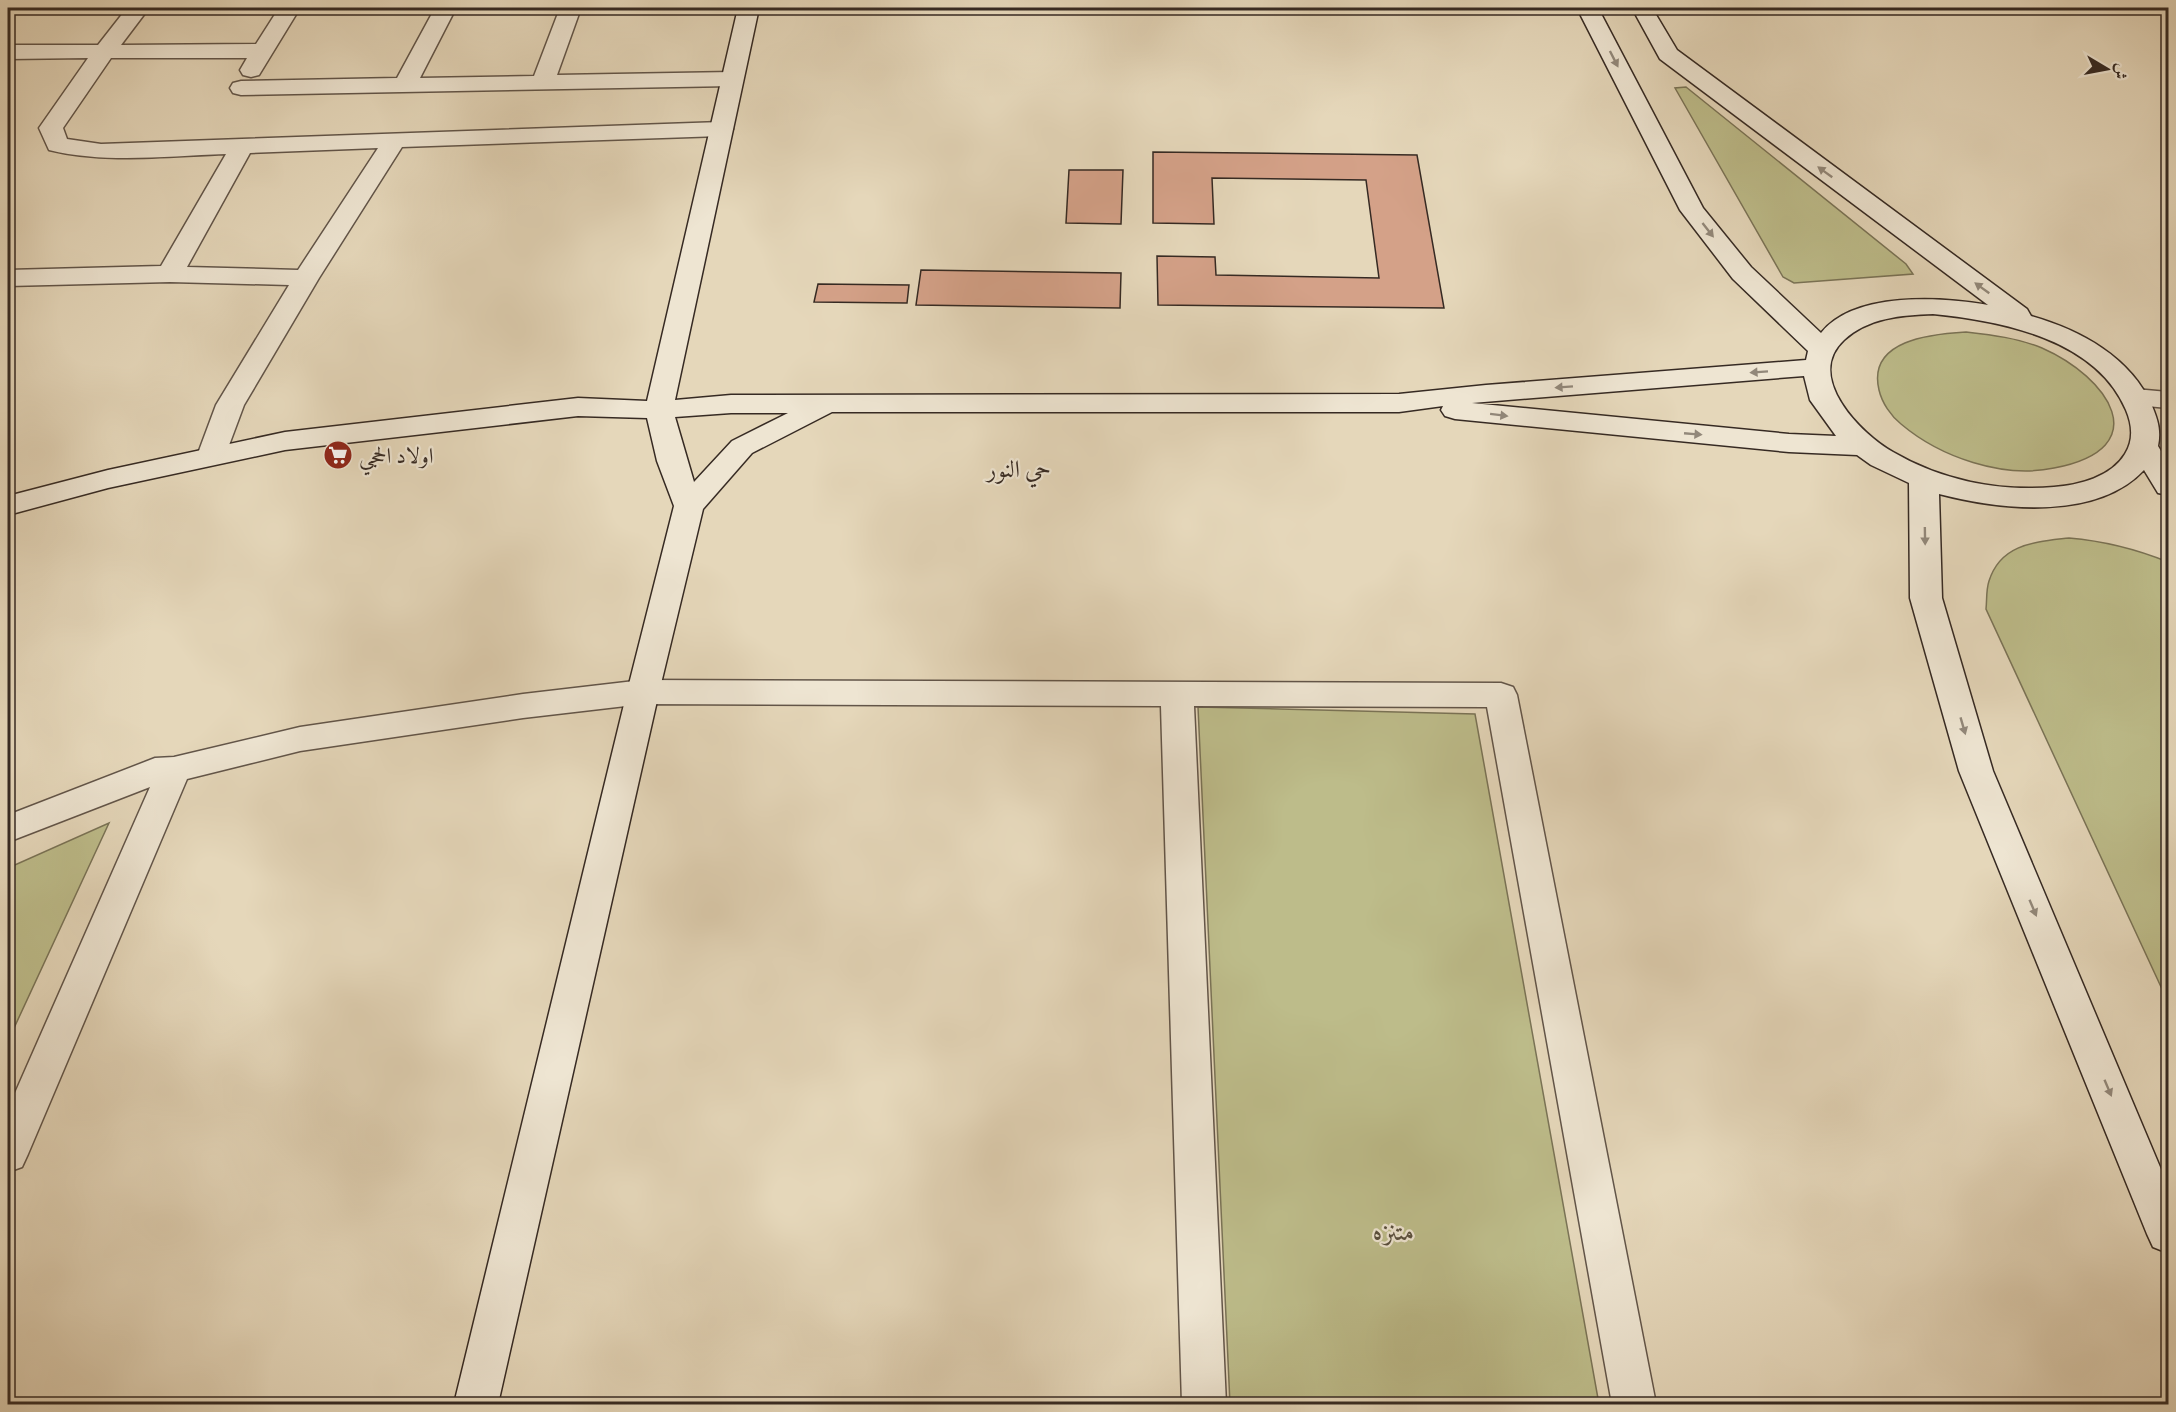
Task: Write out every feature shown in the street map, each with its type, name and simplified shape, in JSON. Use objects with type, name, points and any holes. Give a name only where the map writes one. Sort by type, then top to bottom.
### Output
[{"type":"street","points":[[138,8],[51,128],[57,145],[102,151],[721,129]]},
{"type":"street","points":[[289,8],[241,88],[732,79]]},
{"type":"street","points":[[405,85],[445,8]]},
{"type":"street","points":[[543,83],[571,8]]},
{"type":"street","points":[[689,506],[672,461],[659,410],[748,8]]},
{"type":"street","points":[[1587,8],[1692,210],[1742,273],[1820,358]]},
{"type":"street","points":[[1642,8],[1668,54],[2029,323]]},
{"type":"street","points":[[8,52],[263,51]]},
{"type":"street","points":[[211,456],[231,405],[306,278],[395,141]]},
{"type":"street","points":[[170,274],[242,146]]},
{"type":"street","points":[[8,278],[170,274],[306,278]]},
{"type":"street","points":[[1933,306],[1964,308],[1997,313],[2029,323],[2060,335],[2110,368],[2141,407],[2146,427],[2144,447],[2134,464],[2117,478],[2093,489],[2064,496],[2031,498],[1994,496],[1958,489],[1924,478],[1892,463],[1864,446],[1842,426],[1827,406],[1818,386],[1820,358],[1834,335],[1853,322],[1875,313],[1933,306]]},
{"type":"street","points":[[8,505],[211,456],[285,441],[578,407],[659,410],[731,404],[828,403],[1399,403],[1820,358]]},
{"type":"street","points":[[2135,398],[2169,400]]},
{"type":"street","points":[[476,1404],[643,692],[689,506],[742,447],[828,403]]},
{"type":"street","points":[[1399,403],[1511,417],[1789,443],[1864,446]]},
{"type":"street","points":[[2144,447],[2169,486]]},
{"type":"street","points":[[1924,478],[1926,598],[1976,771],[2169,1234]]},
{"type":"street","points":[[8,829],[154,771],[174,770],[300,739],[524,706],[643,692],[1501,695],[1634,1404]]},
{"type":"street","points":[[1177,694],[1204,1404]]},
{"type":"street","points":[[8,1154],[174,770]]},
{"type":"green space","points":[[1686,87],[1906,264],[1913,274],[1794,283],[1783,277],[1675,88]]},
{"type":"green space","points":[[1966,332],[2005,337],[2042,348],[2066,361],[2086,376],[2102,393],[2112,411],[2113,429],[2105,445],[2086,458],[2054,468],[2034,471],[1993,468],[1934,446],[1901,424],[1887,409],[1880,395],[1878,373],[1883,360],[1892,350],[1905,343],[1936,335]]},
{"type":"green space","points":[[2069,538],[2120,546],[2168,562],[2168,1002],[1986,609],[1989,581],[2002,559],[2011,552],[2032,543]]},
{"type":"green space","name":"متنزه","points":[[1198,707],[1475,714],[1599,1404],[1230,1404]]},
{"type":"green space","points":[[109,823],[8,1041],[8,868]]},
{"type":"building","points":[[1153,152],[1417,155],[1444,308],[1158,305],[1157,256],[1215,257],[1216,275],[1379,278],[1366,180],[1212,178],[1214,224],[1153,223]]},
{"type":"building","points":[[1069,170],[1123,170],[1121,224],[1066,223]]},
{"type":"building","points":[[921,270],[1121,273],[1120,308],[916,305]]},
{"type":"building","points":[[818,284],[909,285],[907,303],[814,302]]},
{"type":"place","name":"اولاد الحجي","points":[[338,455]]},
{"type":"district","name":"حي النور","points":[[1019,469]]}]
